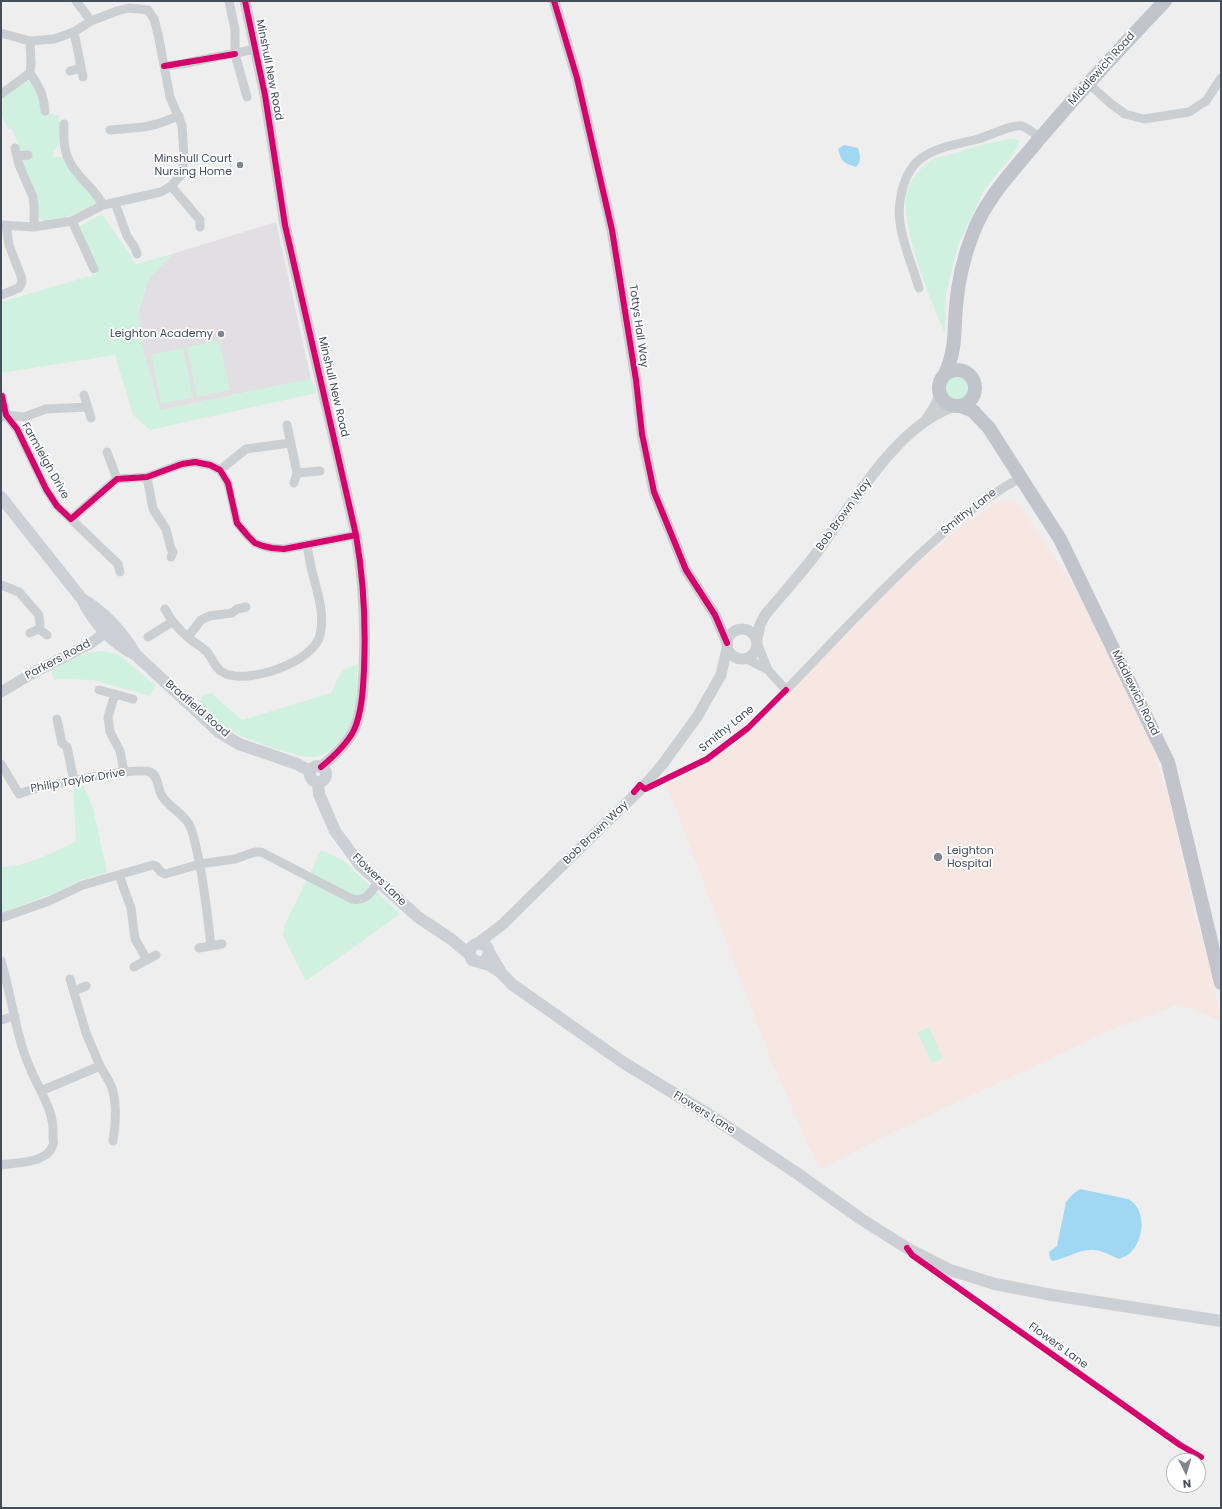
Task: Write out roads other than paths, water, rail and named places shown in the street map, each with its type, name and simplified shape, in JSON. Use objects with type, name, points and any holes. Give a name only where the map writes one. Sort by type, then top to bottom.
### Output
[{"type":"highway","name":"Middlewich Road","points":[[945,374],[953,354],[955,342],[955,318],[959,287],[966,254],[973,233],[983,212],[994,194],[1040,138],[1088,83],[1165,1]]},
{"type":"highway","name":"Middlewich Road","points":[[955,342],[961,364],[965,371]]},
{"type":"highway","points":[[955,370],[965,371],[972,377],[976,388],[971,401],[958,406],[946,402],[940,392],[940,382],[945,374],[955,370]]},
{"type":"highway","name":"Middlewich Road","points":[[976,388],[989,428],[1060,538],[1168,762],[1221,983]]},
{"type":"highway","name":"Middlewich Road","points":[[958,406],[973,411],[989,428]]},
{"type":"main road","name":"Bradfield Road","points":[[1,497],[82,599],[96,608],[110,630],[128,642],[136,655],[224,735],[239,744],[316,769]]},
{"type":"main road","name":"Flowers Lane","points":[[316,769],[310,778],[318,783],[319,794],[335,831],[360,865],[418,917],[451,939],[470,956]]},
{"type":"main road","name":"Flowers Lane","points":[[451,939],[483,947],[502,974],[513,985],[624,1063],[708,1114],[798,1174],[861,1219],[907,1248],[950,1270],[995,1284],[1052,1295],[1221,1321]]},
{"type":"main road","points":[[483,947],[487,958],[481,962],[474,961],[470,956],[471,948],[483,947]]},
{"type":"main road","name":"Flowers Lane","points":[[481,962],[489,965],[502,974]]},
{"type":"street","points":[[76,1],[91,21]]},
{"type":"street","points":[[229,1],[235,30],[235,54],[240,82],[247,97]]},
{"type":"street","name":"Minshull New Road","points":[[245,1],[265,95],[285,225],[356,535],[363,582],[365,614],[362,692],[357,721],[348,740],[316,769]]},
{"type":"street","name":"Tottys Hall Way","points":[[554,1],[577,78],[612,230],[642,434],[654,492],[686,570],[715,615],[727,646]]},
{"type":"street","points":[[1,33],[30,41],[54,39],[74,32],[91,21],[117,11],[151,6],[170,97],[182,125],[184,157],[181,175],[172,186],[160,192],[103,206],[72,222],[34,227],[4,225],[9,245],[22,276],[22,282],[19,288],[1,295]]},
{"type":"street","points":[[74,32],[83,77]]},
{"type":"street","points":[[30,41],[30,74],[40,88],[44,100],[45,111]]},
{"type":"street","points":[[164,66],[256,49]]},
{"type":"street","points":[[70,71],[81,68]]},
{"type":"street","points":[[1,94],[30,74]]},
{"type":"street","points":[[1088,83],[1110,103],[1125,114],[1144,120],[1189,112],[1206,101],[1221,78]]},
{"type":"street","points":[[110,130],[151,126],[178,116]]},
{"type":"street","points":[[64,124],[61,153],[99,197],[103,206]]},
{"type":"street","points":[[919,288],[908,257],[901,228],[900,214],[903,188],[908,174],[915,164],[935,150],[967,142],[1013,127],[1022,126],[1040,138]]},
{"type":"street","points":[[28,155],[16,152],[19,165],[32,197],[34,206],[34,227]]},
{"type":"street","points":[[172,186],[202,221]]},
{"type":"street","points":[[115,203],[127,236],[133,244],[137,254]]},
{"type":"street","points":[[72,222],[94,268]]},
{"type":"street","name":"Bob Brown Way","points":[[927,420],[937,403],[940,392]]},
{"type":"street","points":[[84,395],[91,418]]},
{"type":"street","name":"Farmleigh Drive","points":[[2,396],[3,416],[17,429],[46,490],[58,506],[120,565]]},
{"type":"street","name":"Bob Brown Way","points":[[757,642],[760,625],[765,615],[812,558],[852,501],[896,446],[927,420],[943,411],[958,406]]},
{"type":"street","points":[[3,416],[24,417],[46,409],[88,407]]},
{"type":"street","points":[[287,425],[297,473],[294,483]]},
{"type":"street","points":[[220,470],[246,449],[290,443]]},
{"type":"street","points":[[107,452],[117,479]]},
{"type":"street","points":[[71,519],[117,479],[147,477],[182,464],[195,462],[210,465],[220,470],[227,481],[237,523],[255,543],[272,548],[284,549],[307,546],[356,535]]},
{"type":"street","points":[[297,473],[320,471]]},
{"type":"street","points":[[147,477],[152,509],[166,529],[171,549],[174,553]]},
{"type":"street","name":"Smithy Lane","points":[[768,670],[786,690],[858,614],[933,540],[999,489],[1020,478]]},
{"type":"street","points":[[165,609],[172,622],[206,652],[219,670],[225,674],[233,676],[246,676],[268,673],[306,655],[316,644],[320,635],[321,604],[307,546]]},
{"type":"street","points":[[1,585],[19,592],[39,615],[40,625],[34,631],[47,635]]},
{"type":"street","points":[[188,637],[201,620],[209,616],[232,614],[239,605]]},
{"type":"street","name":"Tottys Hall Way","points":[[715,615],[723,621],[740,629]]},
{"type":"street","name":"Bob Brown Way","points":[[740,629],[765,615]]},
{"type":"street","points":[[148,637],[172,622]]},
{"type":"street","points":[[740,629],[749,630],[754,634],[768,670],[745,659],[738,659],[731,655],[727,646],[728,637],[732,632],[740,629]]},
{"type":"street","name":"Parkers Road","points":[[1,692],[110,630]]},
{"type":"street","points":[[745,659],[756,651],[757,642]]},
{"type":"street","name":"Bob Brown Way","points":[[721,675],[727,646]]},
{"type":"street","name":"Bob Brown Way","points":[[483,947],[502,925],[648,782],[697,717],[721,675],[732,665],[745,659]]},
{"type":"street","points":[[99,690],[133,699]]},
{"type":"street","points":[[115,694],[108,717],[110,732],[120,751],[124,772]]},
{"type":"street","points":[[57,719],[62,743],[67,747],[74,780]]},
{"type":"street","name":"Philip Taylor Drive","points":[[1,764],[4,776],[19,794],[38,787],[124,772],[149,772],[156,777],[160,794],[167,803],[188,823],[190,827],[200,864],[211,946]]},
{"type":"street","points":[[1,918],[49,901],[83,886],[153,865],[165,874],[200,864],[235,859],[255,852],[261,852],[352,899],[359,900],[366,898],[379,882]]},
{"type":"street","points":[[119,875],[131,908],[135,939],[146,960]]},
{"type":"street","points":[[199,948],[222,944]]},
{"type":"street","points":[[134,967],[156,955]]},
{"type":"street","points":[[1,962],[25,1056],[52,1119],[54,1131],[53,1145],[48,1154],[38,1159],[1,1165]]},
{"type":"street","points":[[70,979],[86,1034],[100,1066],[112,1087],[116,1119],[113,1141]]},
{"type":"street","points":[[74,991],[86,986]]},
{"type":"street","points":[[1,1020],[15,1016]]},
{"type":"street","points":[[41,1091],[100,1066]]},
{"type":"water","points":[[844,145],[858,148],[860,160],[856,167],[846,163],[842,159],[838,149]]},
{"type":"water","points":[[1080,1189],[1128,1199],[1134,1203],[1138,1209],[1142,1223],[1141,1231],[1136,1245],[1125,1257],[1119,1259],[1101,1251],[1090,1250],[1052,1261],[1050,1258],[1049,1252],[1057,1246],[1066,1202]]},
{"type":"place","name":"Minshull Court Nursing Home","points":[[240,165]]},
{"type":"place","name":"Leighton Academy","points":[[221,334]]},
{"type":"place","name":"Leighton Hospital","points":[[938,857]]}]
